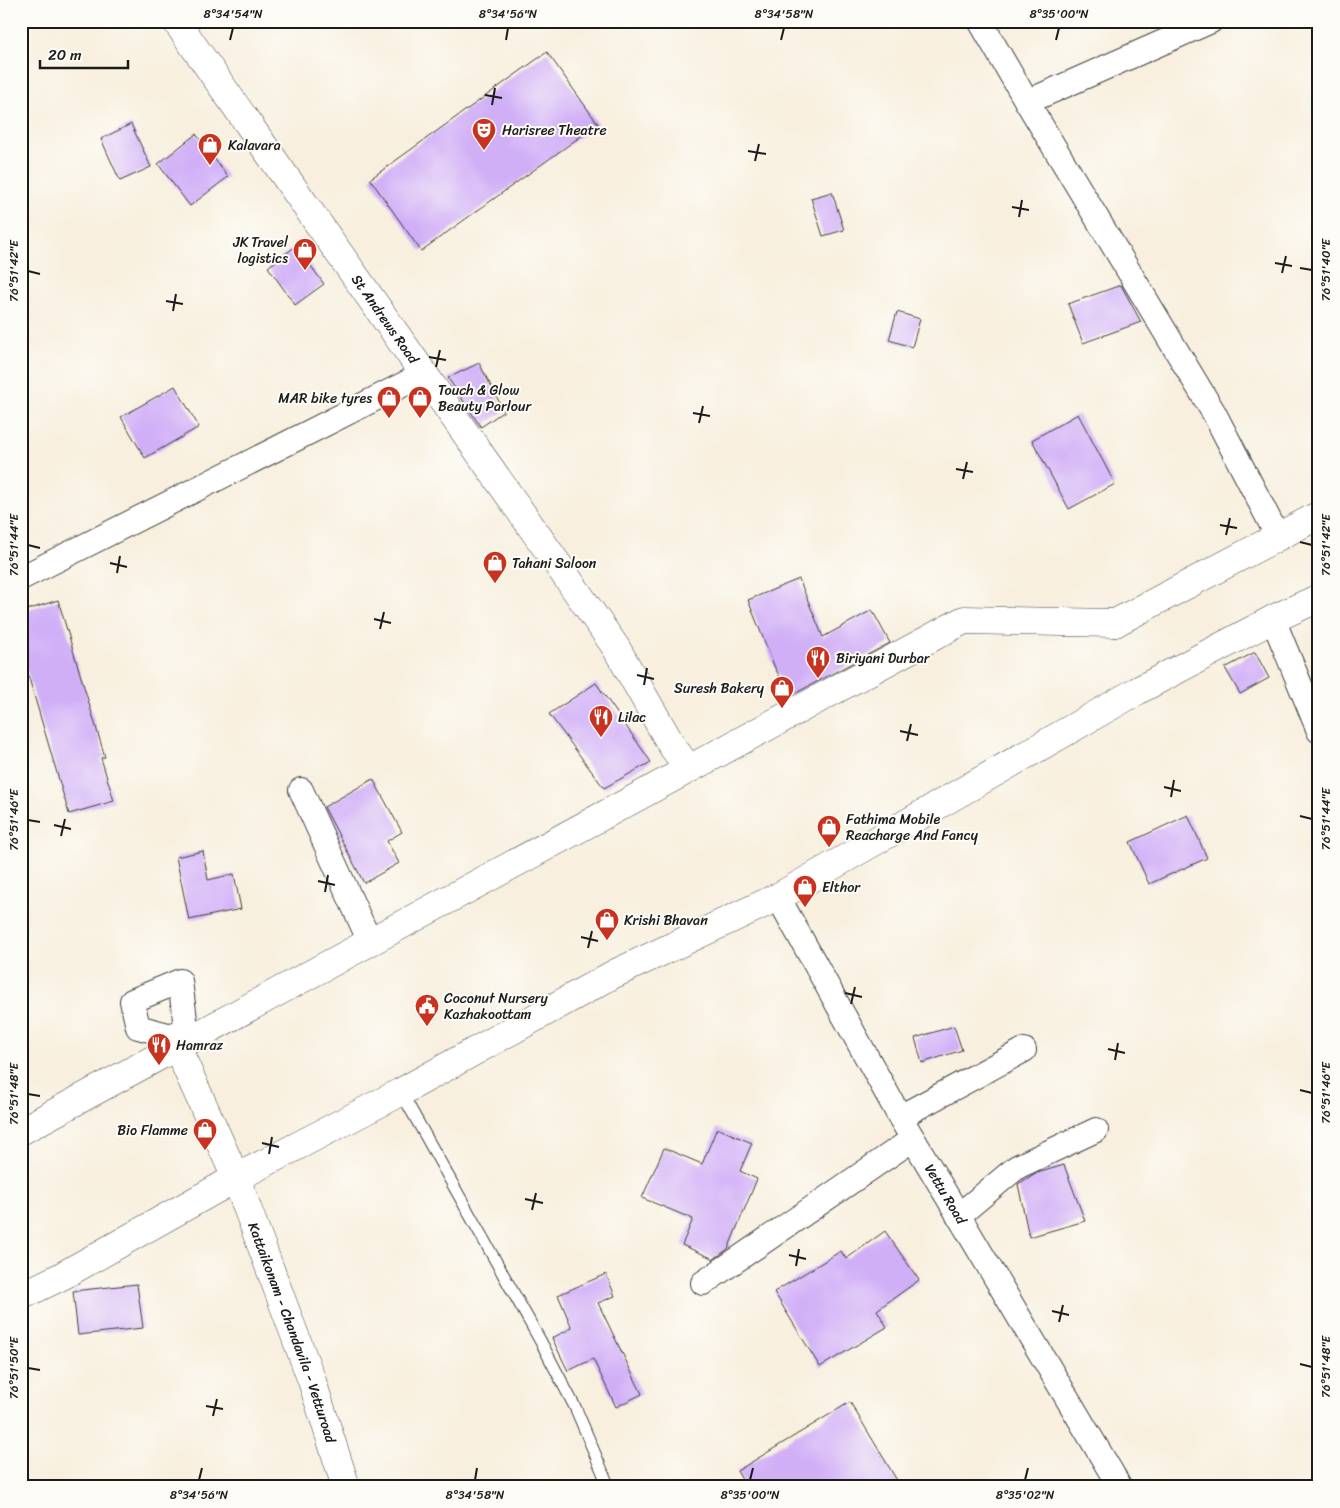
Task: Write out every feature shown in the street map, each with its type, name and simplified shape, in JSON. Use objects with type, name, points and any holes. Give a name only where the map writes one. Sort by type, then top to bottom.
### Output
[{"type":"main road","name":"St Andrews Road","points":[[176,21],[614,646],[672,746],[689,769]]},
{"type":"main road","points":[[21,1131],[175,1042],[370,942],[964,620],[1115,623],[1277,535],[1319,515]]},
{"type":"main road","points":[[21,1296],[62,1276],[236,1178],[401,1092],[614,974],[778,897],[1137,691],[1274,619],[1319,598]]},
{"type":"main road","name":"Kattaikonam - Chandavila - Vetturoad","points":[[175,1042],[236,1178],[312,1381],[346,1487]]},
{"type":"street","points":[[980,21],[1026,102],[1214,413],[1277,535]]},
{"type":"street","points":[[1026,102],[1211,21]]},
{"type":"street","points":[[21,578],[424,374]]},
{"type":"street","points":[[1274,619],[1319,731]]},
{"type":"street","points":[[301,790],[370,942]]},
{"type":"street","name":"Vettu Road","points":[[778,897],[900,1117],[1120,1487]]},
{"type":"street","points":[[900,1117],[1024,1050]]},
{"type":"street","points":[[958,1216],[1017,1167],[1096,1130]]},
{"type":"street","points":[[703,1283],[913,1139]]},
{"type":"lane","points":[[401,1092],[541,1342],[576,1409],[609,1487]]},
{"type":"building","name":"Harisree Theatre","points":[[547,52],[598,124],[421,251],[370,179]]},
{"type":"building","points":[[131,124],[151,167],[120,181],[101,139]]},
{"type":"building","points":[[196,134],[228,177],[190,206],[158,164]]},
{"type":"building","points":[[832,192],[844,230],[823,236],[811,198]]},
{"type":"building","points":[[296,246],[324,284],[295,305],[268,267]]},
{"type":"building","points":[[1121,285],[1141,322],[1083,343],[1068,304]]},
{"type":"building","points":[[897,312],[920,319],[912,347],[889,340]]},
{"type":"building","points":[[479,363],[504,411],[481,427],[448,378]]},
{"type":"building","points":[[175,386],[199,427],[145,458],[121,417]]},
{"type":"building","points":[[1078,414],[1115,484],[1069,509],[1032,440]]},
{"type":"building","points":[[799,579],[823,637],[872,610],[890,643],[790,696],[775,668],[748,600]]},
{"type":"building","points":[[58,600],[105,757],[101,758],[114,801],[69,814],[21,651],[21,612]]},
{"type":"building","points":[[1255,652],[1269,678],[1240,694],[1225,668]]},
{"type":"building","name":"Lilac","points":[[596,683],[651,762],[604,788],[549,714]]},
{"type":"building","points":[[373,779],[402,832],[387,841],[399,863],[364,883],[324,807]]},
{"type":"building","points":[[1188,815],[1207,858],[1149,884],[1130,842]]},
{"type":"building","points":[[203,851],[208,880],[234,874],[241,909],[189,920],[176,857]]},
{"type":"building","points":[[954,1026],[962,1050],[922,1063],[915,1038]]},
{"type":"building","points":[[717,1128],[752,1143],[740,1171],[757,1179],[728,1249],[714,1259],[682,1245],[693,1219],[642,1198],[664,1148],[702,1164]]},
{"type":"building","points":[[1064,1165],[1085,1221],[1029,1237],[1018,1184],[1034,1174]]},
{"type":"building","points":[[885,1231],[919,1280],[877,1310],[887,1327],[820,1367],[774,1292],[841,1251],[846,1259]]},
{"type":"building","points":[[606,1274],[615,1296],[598,1303],[642,1394],[616,1407],[593,1359],[568,1371],[552,1338],[572,1328],[558,1295]]},
{"type":"building","points":[[137,1284],[143,1328],[78,1335],[73,1291]]},
{"type":"building","points":[[850,1402],[901,1487],[746,1487],[737,1471]]},
{"type":"place","name":"Harisree Theatre","points":[[484,151]]},
{"type":"place","name":"Kalavara","points":[[210,166]]},
{"type":"place","name":"JK Travel logistics","points":[[305,271]]},
{"type":"place","name":"MAR bike tyres","points":[[389,419]]},
{"type":"place","name":"Touch & Glow Beauty Parlour","points":[[420,419]]},
{"type":"place","name":"Tahani Saloon","points":[[495,584]]},
{"type":"place","name":"Biriyani Durbar","points":[[818,679]]},
{"type":"place","name":"Suresh Bakery","points":[[782,709]]},
{"type":"place","name":"Lilac","points":[[601,738]]},
{"type":"place","name":"Fathima Mobile Reacharge And Fancy","points":[[829,848]]},
{"type":"place","name":"Elthor","points":[[805,908]]},
{"type":"place","name":"Krishi Bhavan","points":[[607,941]]},
{"type":"place","name":"Coconut Nursery Kazhakoottam","points":[[427,1027]]},
{"type":"place","name":"Hamraz","points":[[159,1066]]},
{"type":"place","name":"Bio Flamme","points":[[205,1151]]}]
